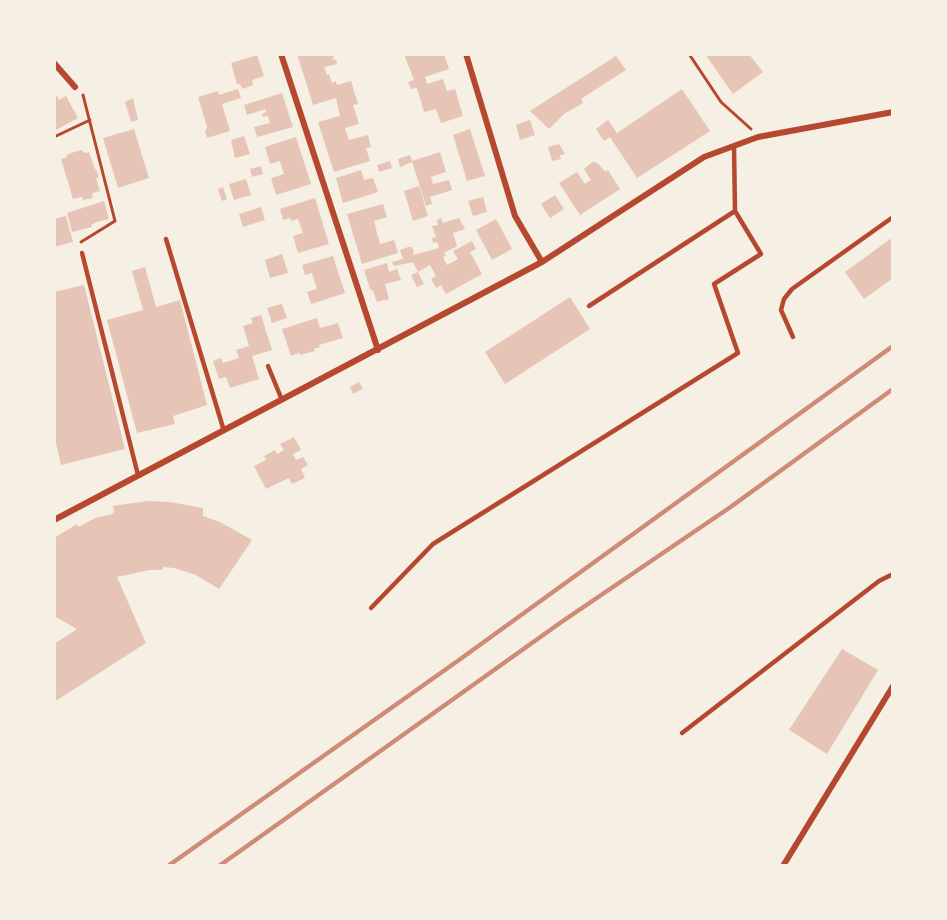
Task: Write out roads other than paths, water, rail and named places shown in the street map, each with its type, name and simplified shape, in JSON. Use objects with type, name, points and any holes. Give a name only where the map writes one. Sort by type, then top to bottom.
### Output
[{"type":"street","points":[[281,54],[378,350]]},
{"type":"street","points":[[466,54],[515,216],[542,262]]},
{"type":"street","points":[[54,63],[75,87]]},
{"type":"street","points":[[54,520],[542,262],[704,156],[758,137],[893,112]]},
{"type":"street","points":[[783,866],[893,686]]},
{"type":"lane","points":[[371,608],[433,544],[738,353],[714,284],[761,255],[735,211],[734,146]]},
{"type":"lane","points":[[589,306],[735,211]]},
{"type":"lane","points":[[793,337],[781,310],[784,299],[792,288],[893,217]]},
{"type":"lane","points":[[166,239],[224,431]]},
{"type":"lane","points":[[82,253],[138,475]]},
{"type":"lane","points":[[268,366],[282,400]]},
{"type":"lane","points":[[682,734],[879,581],[893,574]]},
{"type":"railway","points":[[168,866],[459,660],[893,346]]},
{"type":"railway","points":[[219,866],[560,623],[732,506],[893,389]]}]
